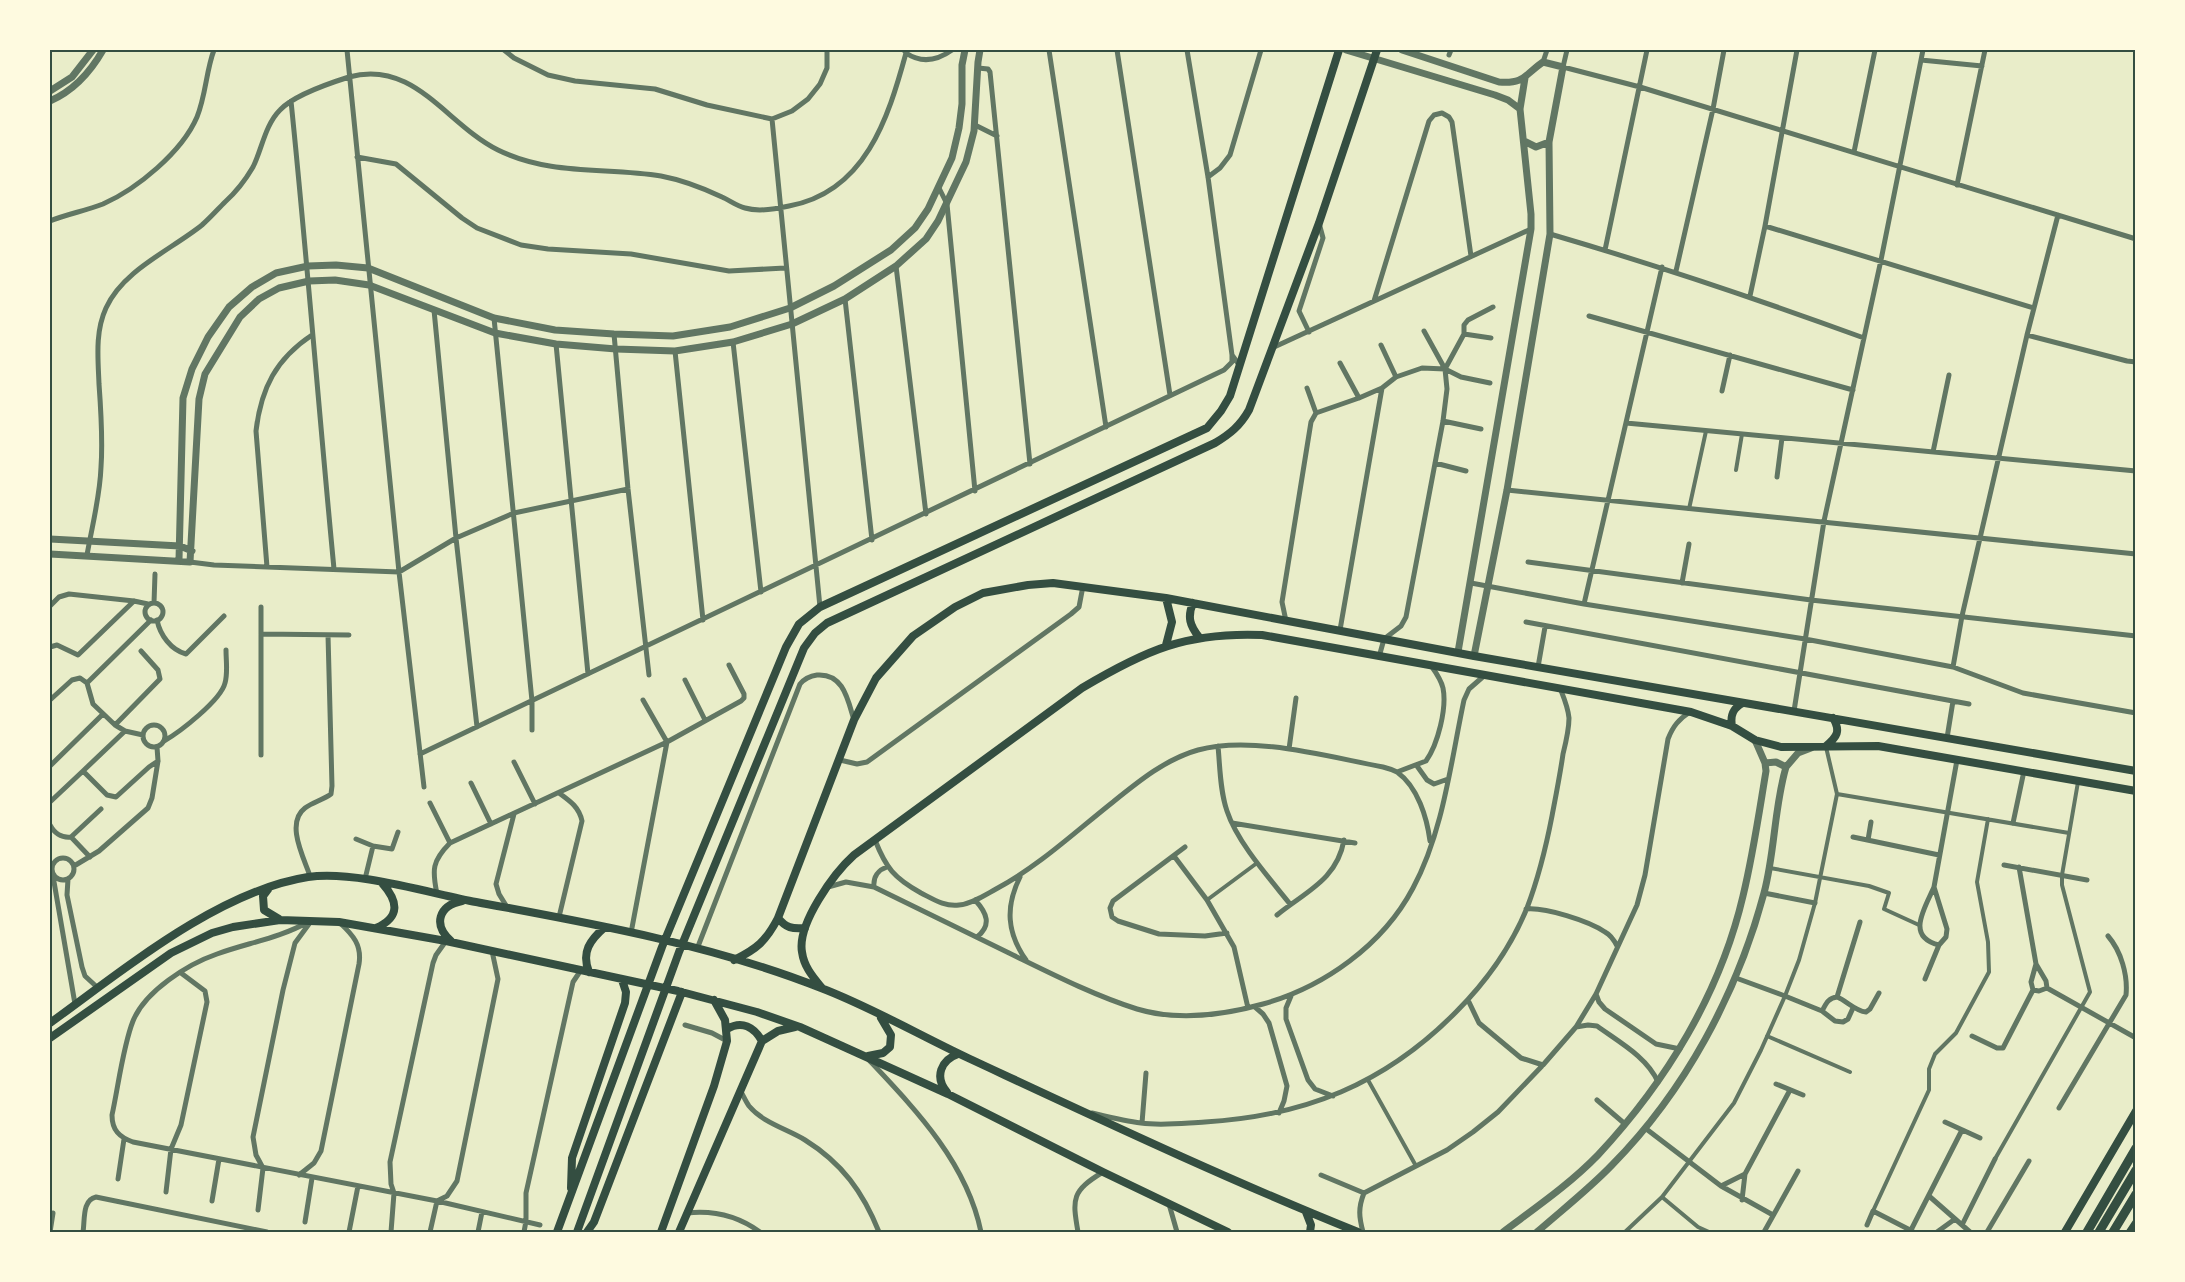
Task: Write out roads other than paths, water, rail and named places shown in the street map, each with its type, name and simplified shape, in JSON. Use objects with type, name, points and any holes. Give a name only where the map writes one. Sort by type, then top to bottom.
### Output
[{"type":"highway","points":[[2087,1233],[2136,1148]]},
{"type":"highway","points":[[2099,1233],[2136,1170]]},
{"type":"highway","points":[[2113,1233],[2136,1194]]},
{"type":"main road","points":[[557,1233],[662,947],[786,647],[799,624],[820,607],[1208,428],[1230,396],[1339,50]]},
{"type":"main road","points":[[577,1233],[679,952],[804,648],[815,633],[827,623],[1234,431],[1249,410],[1319,223],[1377,50]]},
{"type":"main road","points":[[734,960],[750,953],[761,944],[778,918],[854,720],[876,678],[913,636],[955,607],[983,593],[1002,589],[1053,583],[1166,598],[1474,656],[2136,771]]},
{"type":"main road","points":[[1166,598],[1172,622],[1166,645]]},
{"type":"main road","points":[[1193,603],[1189,621],[1192,630],[1199,637]]},
{"type":"main road","points":[[822,988],[807,970],[803,959],[801,939],[826,888],[839,869],[1082,688],[1120,665],[1166,645],[1199,637],[1233,634],[1262,635],[1690,712],[1732,726],[1755,740],[1781,747],[1878,746],[2136,791]]},
{"type":"main road","points":[[1732,726],[1732,712],[1743,703]]},
{"type":"main road","points":[[1826,746],[1838,732],[1838,726],[1833,718]]},
{"type":"main road","points":[[50,1023],[196,921],[272,885],[310,876],[365,879],[559,917],[695,948],[822,988],[1083,1112],[1358,1233]]},
{"type":"main road","points":[[376,928],[389,921],[395,909],[393,897],[382,882]]},
{"type":"main road","points":[[272,885],[263,896],[263,906],[266,913],[280,920]]},
{"type":"main road","points":[[449,942],[441,931],[440,918],[451,904],[466,900]]},
{"type":"main road","points":[[778,918],[784,926],[789,928],[805,928]]},
{"type":"main road","points":[[50,1038],[181,948],[212,933],[233,927],[280,920],[339,922],[376,928],[680,991],[757,1012],[800,1027],[948,1094],[1228,1233]]},
{"type":"main road","points":[[585,971],[588,946],[605,927]]},
{"type":"main road","points":[[571,1194],[572,1158],[625,1003],[626,992],[622,980]]},
{"type":"main road","points":[[587,1233],[594,1221],[680,991]]},
{"type":"main road","points":[[660,1232],[714,1086],[727,1041],[725,1020],[714,1000]]},
{"type":"main road","points":[[866,1056],[883,1053],[890,1047],[891,1035],[888,1027],[876,1014]]},
{"type":"main road","points":[[727,1029],[735,1025],[746,1026],[757,1032],[762,1041]]},
{"type":"main road","points":[[679,1233],[762,1041],[778,1031],[800,1027]]},
{"type":"main road","points":[[948,1094],[940,1082],[941,1068],[951,1056],[958,1054]]},
{"type":"main road","points":[[2065,1233],[2136,1110]]},
{"type":"main road","points":[[1306,1212],[1311,1225],[1310,1233]]},
{"type":"main road","points":[[2130,1233],[2136,1223]]},
{"type":"street","points":[[50,91],[72,77],[93,50]]},
{"type":"street","points":[[50,101],[62,95],[88,73],[103,50]]},
{"type":"street","points":[[50,220],[105,203],[159,166],[197,118],[214,50]]},
{"type":"street","points":[[346,50],[399,572],[424,787]]},
{"type":"street","points":[[504,50],[514,58],[548,75],[575,81],[655,89],[707,105],[772,119],[792,111],[808,99],[820,84],[827,68],[827,50]]},
{"type":"street","points":[[87,555],[100,486],[98,346],[100,325],[107,306],[118,289],[135,273],[202,224],[230,198],[252,169],[271,122],[279,110],[291,101],[349,78],[366,74],[383,74],[402,79],[418,89],[483,142],[518,158],[557,168],[661,176],[701,188],[746,208],[779,208],[804,204],[824,195],[844,181],[861,164],[873,144],[889,107],[905,51],[913,58],[931,60],[952,50]]},
{"type":"street","points":[[178,560],[183,398],[192,369],[208,337],[229,307],[252,287],[276,273],[308,266],[336,265],[368,268],[494,318],[555,330],[614,334],[673,336],[730,327],[790,308],[834,286],[891,250],[915,228],[928,209],[952,158],[959,128],[965,50]]},
{"type":"street","points":[[190,562],[199,399],[206,374],[240,317],[259,299],[279,288],[309,281],[335,280],[369,285],[495,333],[556,344],[616,349],[675,351],[733,342],[792,324],[845,299],[896,266],[926,239],[947,204],[966,162],[975,125],[981,50]]},
{"type":"street","points":[[1048,50],[1106,427]]},
{"type":"street","points":[[1117,50],[1170,395]]},
{"type":"street","points":[[420,754],[975,491],[1224,370],[1232,362],[1232,355],[1208,177],[1187,50]]},
{"type":"street","points":[[1208,177],[1220,168],[1230,155],[1262,50]]},
{"type":"street","points":[[1346,50],[1495,95],[1508,100],[1520,109]]},
{"type":"street","points":[[1402,50],[1499,82],[1511,82],[1525,78],[1543,62],[1547,50]]},
{"type":"street","points":[[1474,656],[1506,490],[1550,234],[1549,142],[1567,50]]},
{"type":"street","points":[[1605,250],[1647,50]]},
{"type":"street","points":[[1676,271],[1713,110],[1724,50]]},
{"type":"street","points":[[1750,296],[1797,50]]},
{"type":"street","points":[[1854,152],[1875,50]]},
{"type":"street","points":[[1794,711],[1824,521],[1881,260],[1923,50]]},
{"type":"street","points":[[1957,185],[1985,50]]},
{"type":"street","points":[[1921,60],[1982,66]]},
{"type":"street","points":[[1543,62],[1640,87],[2136,239]]},
{"type":"street","points":[[978,68],[988,69],[990,72],[1030,464]]},
{"type":"street","points":[[1458,652],[1472,583],[1530,230],[1531,214],[1520,109],[1525,78]]},
{"type":"street","points":[[291,101],[308,266],[312,335],[334,569]]},
{"type":"street","points":[[1374,301],[1429,121],[1434,114],[1442,113],[1452,122],[1472,256]]},
{"type":"street","points":[[772,119],[820,607]]},
{"type":"street","points":[[975,125],[997,136]]},
{"type":"street","points":[[1524,141],[1536,147],[1549,142]]},
{"type":"street","points":[[357,157],[396,164],[477,228],[521,245],[631,254],[729,270],[785,268]]},
{"type":"street","points":[[939,188],[947,204],[975,491]]},
{"type":"street","points":[[1953,667],[1962,616],[2058,215]]},
{"type":"street","points":[[1309,332],[1299,310],[1323,238],[1319,223]]},
{"type":"street","points":[[1765,226],[2034,308]]},
{"type":"street","points":[[1270,349],[1530,230]]},
{"type":"street","points":[[1550,234],[1676,271],[1864,338]]},
{"type":"street","points":[[896,266],[926,514]]},
{"type":"street","points":[[1584,604],[1645,331],[1662,267]]},
{"type":"street","points":[[845,299],[872,540]]},
{"type":"street","points":[[1445,369],[1464,334],[1464,325],[1468,320],[1493,307]]},
{"type":"street","points":[[434,309],[477,726]]},
{"type":"street","points":[[1589,316],[1852,390]]},
{"type":"street","points":[[494,318],[532,701],[532,730]]},
{"type":"street","points":[[1379,657],[1384,639],[1401,626],[1406,617],[1443,420],[1447,389],[1445,369],[1424,332]]},
{"type":"street","points":[[614,334],[628,489],[649,675]]},
{"type":"street","points":[[1464,334],[1491,338]]},
{"type":"street","points":[[267,567],[256,431],[259,410],[267,385],[278,366],[294,347],[312,335]]},
{"type":"street","points":[[2028,335],[2136,362]]},
{"type":"street","points":[[733,342],[761,592]]},
{"type":"street","points":[[556,344],[573,499],[588,674]]},
{"type":"street","points":[[1382,345],[1396,377]]},
{"type":"street","points":[[675,351],[703,620]]},
{"type":"street","points":[[1224,370],[1239,369],[1232,355]]},
{"type":"street","points":[[1722,391],[1731,355]]},
{"type":"street","points":[[1340,363],[1359,398]]},
{"type":"street","points":[[1286,621],[1282,602],[1311,422],[1316,413],[1359,398],[1382,388],[1396,377],[1422,369],[1445,369],[1461,377],[1490,383]]},
{"type":"street","points":[[1933,452],[1949,375]]},
{"type":"street","points":[[1307,388],[1316,413]]},
{"type":"street","points":[[1340,630],[1382,388]]},
{"type":"street","points":[[1443,420],[1481,429]]},
{"type":"street","points":[[1626,423],[2136,471]]},
{"type":"street","points":[[1689,509],[1706,431]]},
{"type":"street","points":[[1736,470],[1742,434]]},
{"type":"street","points":[[1777,477],[1782,438]]},
{"type":"street","points":[[1435,464],[1466,471]]},
{"type":"street","points":[[50,554],[178,560],[204,564],[399,572],[456,538],[514,513],[628,489]]},
{"type":"street","points":[[1506,490],[2136,554]]},
{"type":"street","points":[[50,539],[180,546],[192,551],[204,564]]},
{"type":"street","points":[[1682,583],[1689,544]]},
{"type":"street","points":[[1528,562],[1811,600],[2136,636]]},
{"type":"street","points":[[155,574],[151,603],[145,613],[154,620],[164,638],[180,652],[186,654],[224,616]]},
{"type":"street","points":[[1472,583],[1584,604],[1805,639],[1953,667],[2023,693],[2136,713]]},
{"type":"street","points":[[840,760],[857,764],[867,762],[1071,614],[1079,607],[1083,586]]},
{"type":"street","points":[[50,606],[59,597],[69,594],[151,603],[160,605],[163,610],[162,616],[154,620],[87,683]]},
{"type":"street","points":[[50,647],[57,645],[78,655],[134,601]]},
{"type":"street","points":[[261,607],[261,755]]},
{"type":"street","points":[[1526,622],[1969,704]]},
{"type":"street","points":[[1538,667],[1545,627]]},
{"type":"street","points":[[261,634],[350,635]]},
{"type":"street","points":[[310,876],[298,841],[296,823],[306,808],[331,794],[328,635]]},
{"type":"street","points":[[156,747],[174,735],[219,695],[226,681],[226,650]]},
{"type":"street","points":[[115,725],[160,679],[158,670],[141,651]]},
{"type":"street","points":[[437,894],[433,869],[437,859],[450,843],[668,742],[744,698],[729,664]]},
{"type":"street","points":[[1397,772],[1426,761],[1437,742],[1443,701],[1440,679],[1432,667]]},
{"type":"street","points":[[695,948],[800,684],[814,675],[829,676],[844,689],[854,720]]},
{"type":"street","points":[[826,888],[846,882],[874,887],[1090,992],[1139,1010],[1178,1015],[1216,1014],[1292,996],[1333,973],[1365,948],[1392,920],[1413,888],[1440,817],[1464,700],[1469,689],[1485,675]]},
{"type":"street","points":[[50,700],[76,678],[80,678],[87,683],[93,704],[115,725],[125,731],[143,735]]},
{"type":"street","points":[[685,680],[705,720]]},
{"type":"street","points":[[1083,1112],[1142,1123],[1164,1124],[1235,1120],[1278,1113],[1333,1096],[1368,1080],[1398,1062],[1434,1034],[1468,1000],[1489,974],[1526,909],[1539,872],[1550,827],[1569,727],[1565,700],[1560,688]]},
{"type":"street","points":[[1289,749],[1296,698]]},
{"type":"street","points":[[631,933],[668,742],[642,700]]},
{"type":"street","points":[[1947,738],[1953,701]]},
{"type":"street","points":[[1363,1233],[1359,1204],[1364,1193],[1447,1150],[1473,1132],[1498,1112],[1576,1027],[1596,994],[1637,905],[1645,875],[1668,739],[1677,722],[1690,712]]},
{"type":"street","points":[[50,766],[104,714]]},
{"type":"street","points":[[143,735],[148,727],[155,725],[164,730],[164,741]]},
{"type":"street","points":[[50,802],[125,731]]},
{"type":"street","points":[[143,735],[147,744],[156,747]]},
{"type":"street","points":[[1503,1233],[1597,1156],[1625,1124],[1680,1049],[1705,1002],[1726,953],[1743,898],[1754,843],[1766,763],[1755,740]]},
{"type":"street","points":[[875,840],[887,867],[904,884],[939,902],[957,906],[975,900],[1021,876],[1141,779],[1170,762],[1197,750],[1240,745],[1289,749],[1383,767],[1397,772],[1423,807],[1431,844]]},
{"type":"street","points":[[1218,746],[1224,798],[1232,823],[1257,863],[1290,904]]},
{"type":"street","points":[[1625,1233],[1662,1197],[1734,1103],[1767,1036],[1800,960],[1815,903],[1837,794],[1826,746]]},
{"type":"street","points":[[74,866],[90,857],[148,808],[152,798],[158,761],[156,747]]},
{"type":"street","points":[[1537,1233],[1612,1166],[1645,1128],[1698,1053],[1736,978],[1764,893],[1786,767],[1798,753],[1812,747]]},
{"type":"street","points":[[1939,945],[1929,943],[1922,935],[1919,925],[1934,887],[1957,760]]},
{"type":"street","points":[[83,771],[107,795],[116,797],[158,761]]},
{"type":"street","points":[[514,762],[535,804]]},
{"type":"street","points":[[1766,763],[1776,762],[1786,767]]},
{"type":"street","points":[[1417,766],[1427,780],[1434,784],[1448,780]]},
{"type":"street","points":[[2013,823],[2024,771]]},
{"type":"street","points":[[1962,1225],[1995,1159],[2090,992],[2062,885],[2078,781]]},
{"type":"street","points":[[471,783],[491,824]]},
{"type":"street","points":[[559,793],[574,805],[582,821],[559,917]]},
{"type":"street","points":[[1837,794],[2069,833]]},
{"type":"street","points":[[430,803],[450,843]]},
{"type":"street","points":[[50,825],[58,836],[71,837],[101,809]]},
{"type":"street","points":[[507,907],[496,884],[514,814]]},
{"type":"street","points":[[1867,1225],[1929,1090],[1929,1069],[1935,1054],[1956,1033],[1989,972],[1988,942],[1977,882],[1988,819]]},
{"type":"street","points":[[1868,840],[1871,822]]},
{"type":"street","points":[[1232,823],[1355,843]]},
{"type":"street","points":[[356,839],[373,846],[392,849],[398,832]]},
{"type":"street","points":[[71,837],[90,857]]},
{"type":"street","points":[[1853,837],[1939,855]]},
{"type":"street","points":[[1277,915],[1315,888],[1336,864],[1344,840]]},
{"type":"street","points":[[365,879],[373,846]]},
{"type":"street","points":[[1185,847],[1113,901],[1110,908],[1112,916],[1118,921],[1171,936],[1205,936],[1227,933]]},
{"type":"street","points":[[1174,856],[1207,900],[1227,933],[1238,961],[1251,1007],[1263,1014],[1269,1023],[1287,1086],[1284,1101],[1278,1113]]},
{"type":"street","points":[[74,866],[66,858],[58,859],[52,864],[75,1004]]},
{"type":"street","points":[[1207,900],[1257,863]]},
{"type":"street","points":[[2004,865],[2087,879]]},
{"type":"street","points":[[53,876],[60,880],[68,879],[73,874],[74,866]]},
{"type":"street","points":[[874,887],[875,876],[887,867]]},
{"type":"street","points":[[2019,867],[2036,964],[2046,981],[2047,988]]},
{"type":"street","points":[[1769,868],[1869,886],[1889,893],[1884,909],[1919,925]]},
{"type":"street","points":[[1021,876],[1012,892],[1009,910],[1010,929],[1017,947],[1028,962]]},
{"type":"street","points":[[68,879],[67,895],[82,967],[85,976],[98,988]]},
{"type":"street","points":[[1925,979],[1939,945],[1946,937],[1947,929],[1934,887]]},
{"type":"street","points":[[1764,893],[1815,903]]},
{"type":"street","points":[[975,900],[984,911],[986,924],[985,931],[977,937]]},
{"type":"street","points":[[1526,909],[1547,909],[1602,930],[1611,936],[1617,946]]},
{"type":"street","points":[[312,920],[291,931],[214,955],[181,973],[154,992],[133,1020],[112,1125],[118,1135],[124,1139],[437,1201],[540,1225]]},
{"type":"street","points":[[258,1210],[263,1168],[256,1155],[253,1137],[295,943],[312,920]]},
{"type":"street","points":[[299,1175],[314,1163],[321,1151],[359,964],[360,955],[354,936],[339,922]]},
{"type":"street","points":[[1837,997],[1860,922]]},
{"type":"street","points":[[2059,1108],[2126,995],[2127,985],[2119,952],[2108,936]]},
{"type":"street","points":[[391,1232],[394,1193],[391,1184],[390,1162],[433,963],[436,955],[449,942]]},
{"type":"street","points":[[437,1201],[447,1196],[457,1181],[498,980],[492,951]]},
{"type":"street","points":[[1972,1036],[1997,1048],[2003,1048],[2033,990],[2031,982],[2036,964]]},
{"type":"street","points":[[524,1233],[526,1193],[573,982],[585,971]]},
{"type":"street","points":[[166,1192],[171,1149],[181,1125],[207,1002],[205,991],[181,973]]},
{"type":"street","points":[[1736,978],[1822,1011],[1835,1021],[1844,1022],[1853,1008]]},
{"type":"street","points":[[2047,988],[2136,1038]]},
{"type":"street","points":[[2033,990],[2040,991],[2047,988]]},
{"type":"street","points":[[1822,1011],[1827,1001],[1832,997],[1837,997],[1848,1002],[1853,1008],[1866,1012],[1870,1010],[1879,993]]},
{"type":"street","points":[[1596,994],[1605,1009],[1656,1044],[1680,1049]]},
{"type":"street","points":[[1292,996],[1286,1008],[1286,1019],[1308,1080],[1315,1089],[1333,1096]]},
{"type":"street","points":[[1468,1000],[1479,1023],[1521,1058],[1543,1065]]},
{"type":"street","points":[[685,1025],[712,1033],[727,1041]]},
{"type":"street","points":[[1576,1027],[1598,1026],[1645,1062],[1658,1082]]},
{"type":"street","points":[[1767,1036],[1850,1072]]},
{"type":"street","points":[[866,1056],[937,1137],[961,1175],[979,1221],[981,1233]]},
{"type":"street","points":[[1142,1123],[1146,1073]]},
{"type":"street","points":[[1368,1080],[1416,1166]]},
{"type":"street","points":[[1776,1084],[1803,1095]]},
{"type":"street","points":[[740,1090],[749,1107],[762,1118],[804,1139],[830,1157],[849,1176],[879,1233]]},
{"type":"street","points":[[1742,1200],[1745,1174],[1790,1090]]},
{"type":"street","points":[[1597,1100],[1625,1124]]},
{"type":"street","points":[[1945,1122],[1980,1138]]},
{"type":"street","points":[[1645,1128],[1721,1186],[1742,1200],[1773,1215]]},
{"type":"street","points":[[1873,1211],[1912,1231],[1962,1130]]},
{"type":"street","points":[[118,1179],[124,1139]]},
{"type":"street","points":[[212,1201],[219,1159]]},
{"type":"street","points":[[1987,1233],[2029,1161]]},
{"type":"street","points":[[1764,1233],[1798,1171]]},
{"type":"street","points":[[1078,1233],[1074,1208],[1075,1198],[1085,1183],[1103,1172]]},
{"type":"street","points":[[1721,1186],[1745,1174]]},
{"type":"street","points":[[1321,1175],[1364,1193]]},
{"type":"street","points":[[305,1222],[312,1178]]},
{"type":"street","points":[[350,1233],[358,1186]]},
{"type":"street","points":[[1929,1196],[1970,1233]]},
{"type":"street","points":[[83,1233],[88,1200],[96,1197],[267,1233]]},
{"type":"street","points":[[1662,1197],[1698,1227],[1709,1233]]},
{"type":"street","points":[[430,1233],[437,1201]]},
{"type":"street","points":[[1169,1204],[1177,1233]]},
{"type":"street","points":[[478,1233],[482,1212]]},
{"type":"street","points":[[687,1213],[717,1212],[731,1216],[760,1233]]},
{"type":"street","points":[[50,1233],[53,1213]]},
{"type":"street","points":[[1937,1233],[1955,1219]]}]
